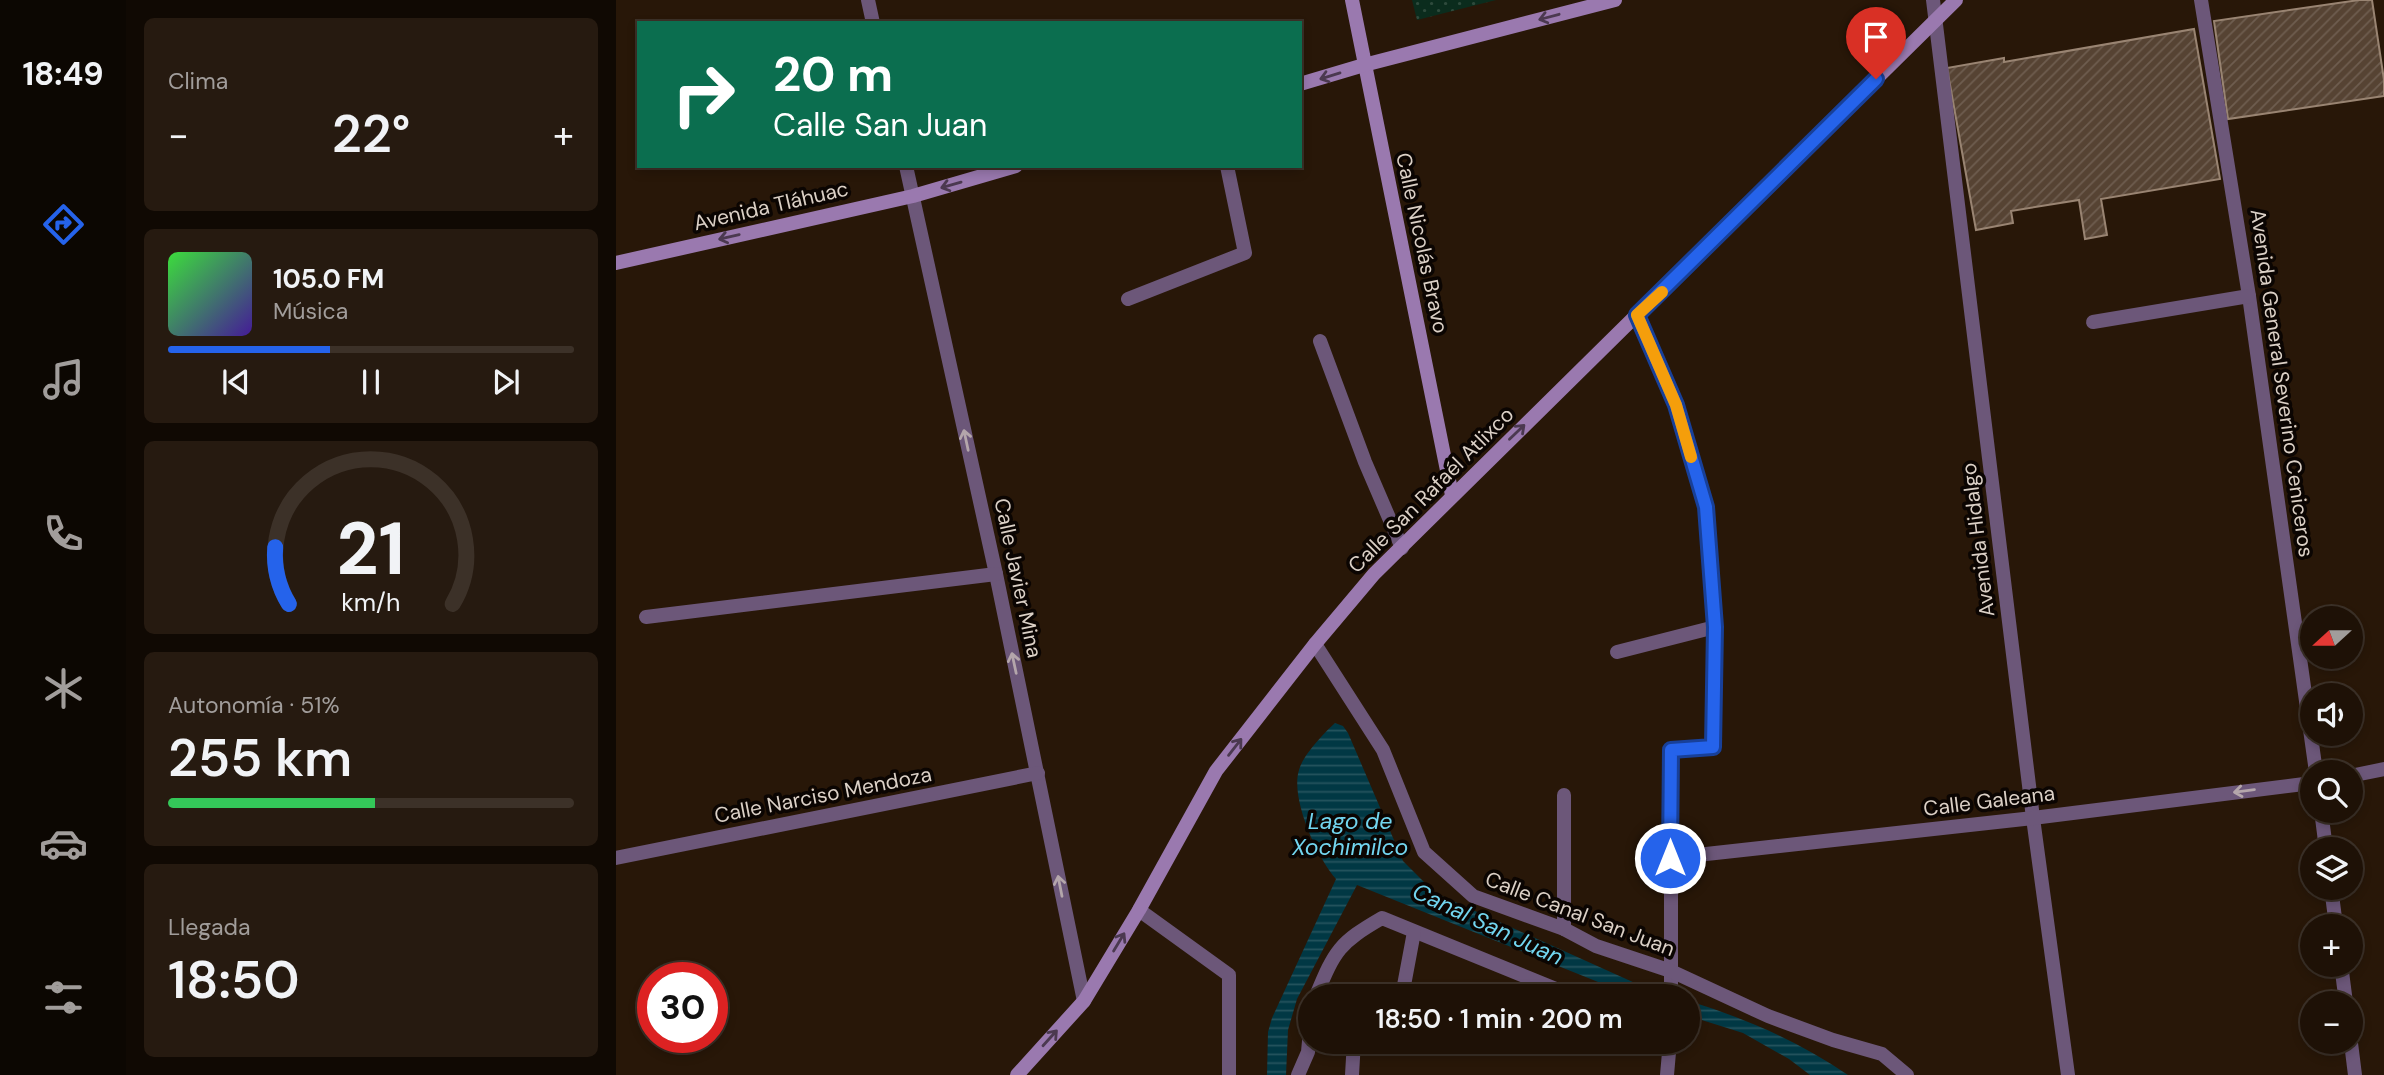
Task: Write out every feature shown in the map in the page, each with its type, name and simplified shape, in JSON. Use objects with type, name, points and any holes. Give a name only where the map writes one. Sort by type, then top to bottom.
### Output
[{"type":"main road","name":"Calle Nicolás Bravo","points":[[1352,0],[1452,495]]},
{"type":"main road","points":[[1302,84],[1364,65],[1615,0]]},
{"type":"main road","name":"Calle San Rafaél Atlixco","points":[[1017,1075],[1084,1000],[1139,910],[1216,771],[1315,644],[1374,574],[1956,0]]},
{"type":"main road","name":"Avenida Tláhuac","points":[[616,263],[913,195],[1009,168]]},
{"type":"street","points":[[868,0],[873,21]]},
{"type":"street","name":"Avenida Hidalgo","points":[[1933,0],[2033,818],[2068,1075]]},
{"type":"street","name":"Avenida General Severino Ceniceros","points":[[2202,0],[2249,296],[2314,760]]},
{"type":"street","name":"Calle Javier Mina","points":[[906,168],[996,574],[1084,1000]]},
{"type":"street","points":[[1128,299],[1245,253],[1227,168]]},
{"type":"street","points":[[2093,321],[2249,296]]},
{"type":"street","points":[[1637,315],[1676,405],[1706,507],[1715,627],[1713,747],[1671,750],[1671,984]]},
{"type":"street","points":[[1320,341],[1365,462],[1402,548]]},
{"type":"street","points":[[646,617],[996,574]]},
{"type":"street","points":[[1617,652],[1715,627]]},
{"type":"street","name":"Calle Canal San Juan","points":[[1315,644],[1383,750],[1424,852],[1473,896],[1564,929],[1596,946],[1671,971],[1768,1016],[1833,1040],[1882,1054],[1906,1075]]},
{"type":"street","points":[[2363,773],[2384,769]]},
{"type":"street","name":"Calle Narciso Mendoza","points":[[616,858],[1038,773]]},
{"type":"street","name":"Calle Galeana","points":[[1670,858],[2033,818],[2300,785]]},
{"type":"street","points":[[1564,795],[1564,929]]},
{"type":"street","points":[[1139,910],[1229,975],[1229,1075]]},
{"type":"street","points":[[1321,984],[1331,959],[1351,936],[1382,918],[1543,984]]},
{"type":"street","points":[[1404,984],[1414,932]]},
{"type":"street","points":[[1298,1075],[1307,1054]]},
{"type":"street","points":[[1352,1075],[1353,1054]]},
{"type":"street","points":[[1667,1075],[1669,1054]]},
{"type":"street","points":[[2353,1054],[2356,1075]]},
{"type":"green space","points":[[1412,0],[1496,0],[1417,20]]},
{"type":"water","name":"Lago de Xochimilco","points":[[1335,723],[1343,726],[1403,861],[1435,893],[1638,984],[1603,984],[1357,885],[1305,984],[1298,984],[1298,997],[1288,1030],[1286,1075],[1267,1075],[1268,1032],[1272,1018],[1336,879],[1314,843],[1298,796],[1299,770],[1320,738]]},
{"type":"water","points":[[1700,1005],[1772,1032],[1848,1075],[1810,1075],[1789,1059],[1743,1033],[1700,1019]]},
{"type":"building","points":[[2372,0],[2384,96],[2228,119],[2214,21]]},
{"type":"building","points":[[2194,29],[2220,179],[2101,199],[2107,235],[2085,239],[2079,200],[2011,211],[2013,223],[1976,230],[1947,68],[2004,58],[2004,62]]},
{"type":"slow traffic","points":[[1662,292],[1637,315],[1676,405],[1691,457]]},
{"type":"route","points":[[1670,858],[1671,750],[1713,747],[1715,627],[1706,507],[1676,405],[1637,315],[1876,79]]},
{"type":"water label","name":"Canal San Juan","points":[[1488,924]]}]
